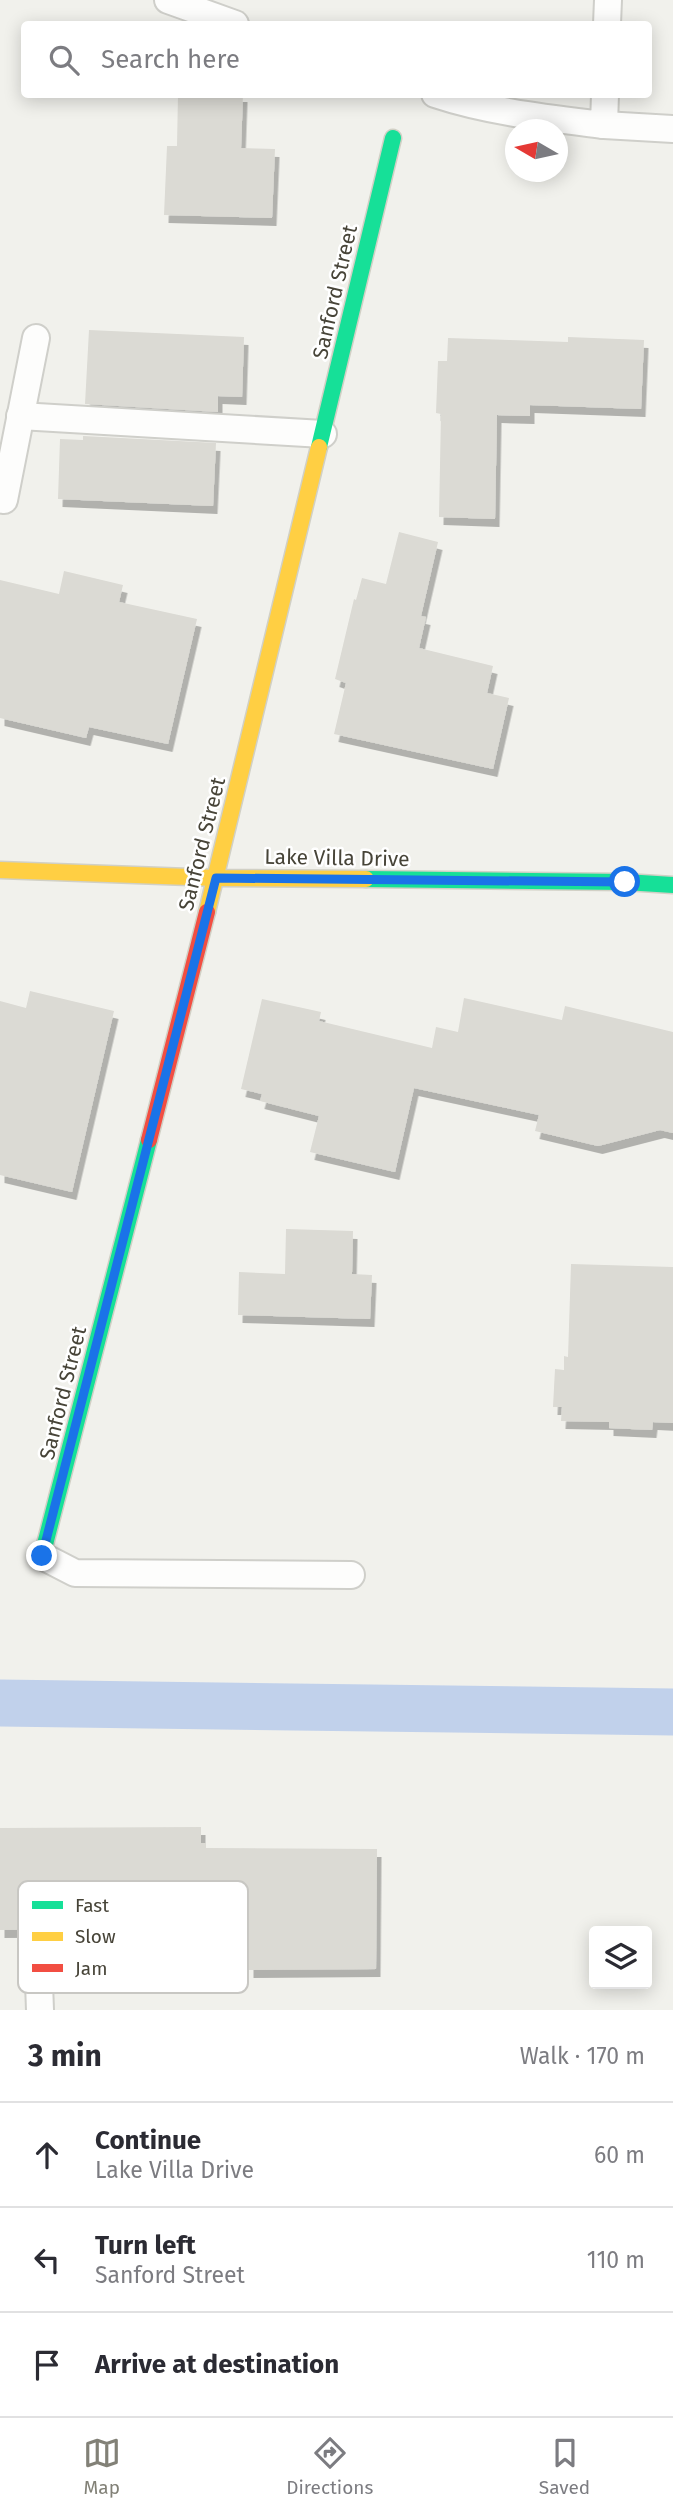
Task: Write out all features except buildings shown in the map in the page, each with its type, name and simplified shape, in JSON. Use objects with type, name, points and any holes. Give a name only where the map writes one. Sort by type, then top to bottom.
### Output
[{"type":"street","name":"Sanford Street","points":[[42,1556],[216,878],[393,138]]},
{"type":"street","name":"Lake Villa Drive","points":[[0,870],[216,878],[625,882],[673,885]]},
{"type":"lane","points":[[168,0],[227,21]]},
{"type":"lane","points":[[607,21],[608,0]]},
{"type":"lane","points":[[447,98],[538,117],[604,125],[673,128]]},
{"type":"lane","points":[[604,125],[605,98]]},
{"type":"lane","points":[[4,500],[36,338]]},
{"type":"lane","points":[[20,416],[323,434]]},
{"type":"lane","points":[[42,1556],[75,1573],[351,1575]]},
{"type":"waterway","points":[[0,1703],[673,1712]]},
{"type":"traffic: fast","points":[[319,447],[393,138]]},
{"type":"traffic: fast","points":[[366,879],[673,885]]},
{"type":"traffic: fast","points":[[42,1556],[149,1140]]},
{"type":"traffic: slow","points":[[207,912],[319,447]]},
{"type":"traffic: slow","points":[[0,870],[216,878],[366,879]]},
{"type":"traffic: jam","points":[[149,1140],[207,912]]},
{"type":"route","points":[[42,1556],[216,878],[625,882]]}]
